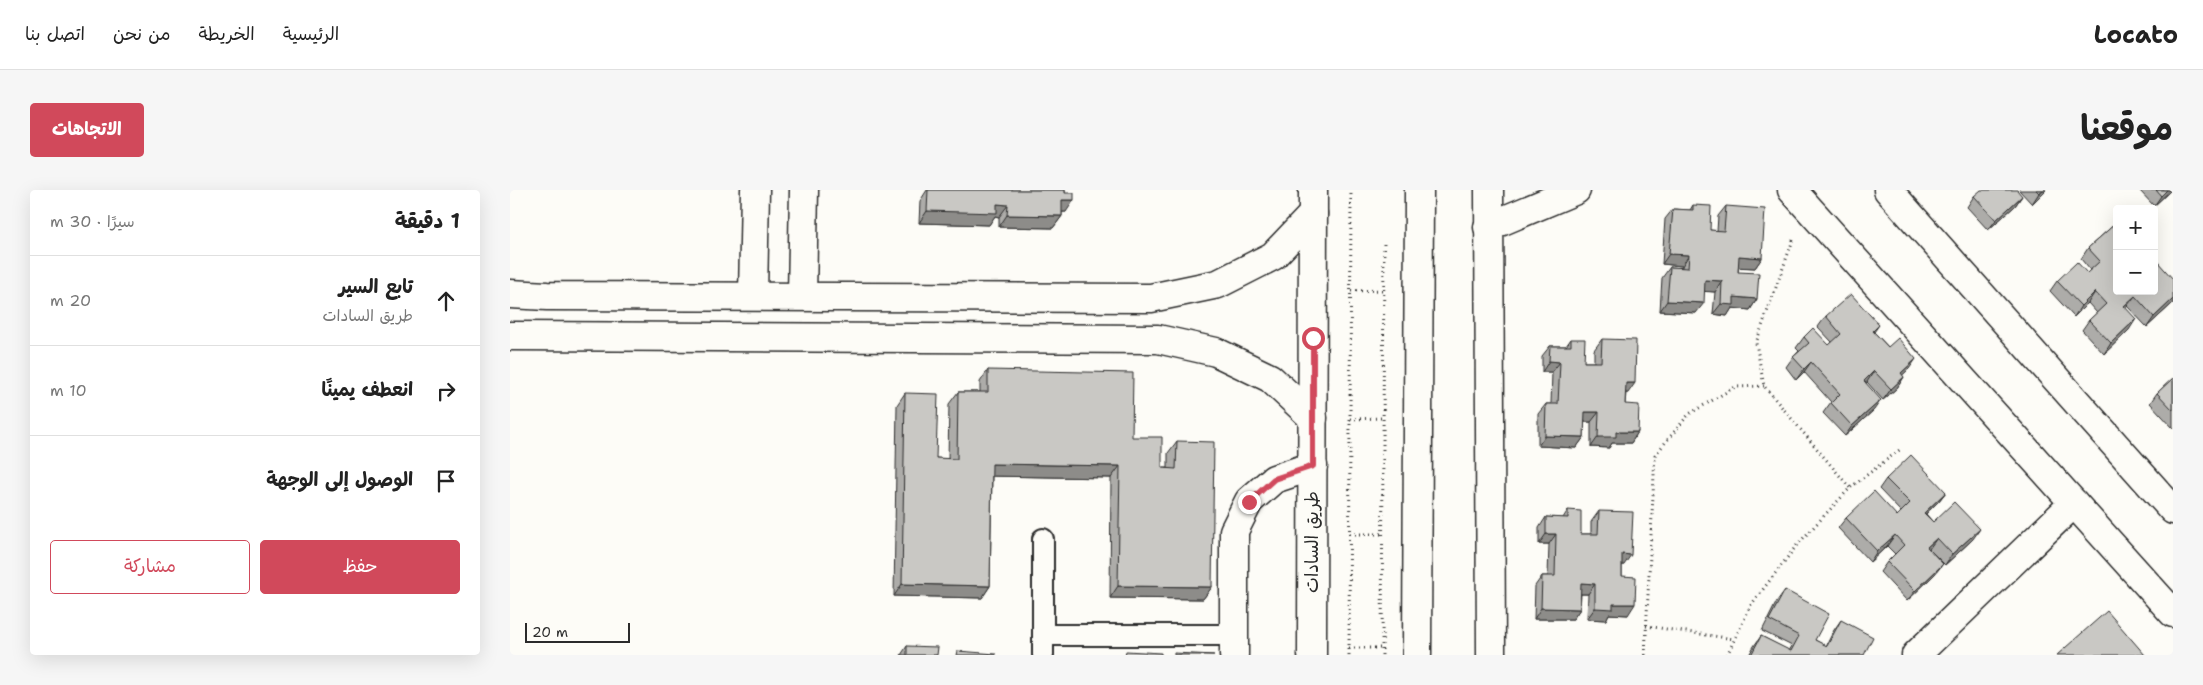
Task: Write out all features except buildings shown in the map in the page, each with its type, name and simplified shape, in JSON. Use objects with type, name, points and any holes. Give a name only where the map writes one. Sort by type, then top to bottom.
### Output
[{"type":"street","points":[[752,296],[755,190]]},
{"type":"street","points":[[802,296],[804,190]]},
{"type":"street","points":[[1417,655],[1419,190]]},
{"type":"street","points":[[1489,190],[1491,655]]},
{"type":"street","points":[[1488,227],[1576,190]]},
{"type":"street","points":[[1888,190],[2173,510]]},
{"type":"street","points":[[1799,197],[2173,613]]},
{"type":"street","points":[[510,294],[547,296],[1150,298],[1218,284],[1273,256],[1313,202]]},
{"type":"street","name":"طريق السادات","points":[[1312,655],[1313,202]]},
{"type":"street","points":[[1084,298],[1085,338]]},
{"type":"street","points":[[510,336],[1158,339],[1216,352],[1270,378],[1313,418]]},
{"type":"street","points":[[1234,645],[1234,531],[1249,502],[1274,479],[1313,466]]},
{"type":"street","points":[[1916,655],[2074,503]]},
{"type":"lane","points":[[1044,538],[1043,645],[1234,645]]},
{"type":"path","points":[[1349,655],[1351,190]]},
{"type":"path","points":[[1799,197],[1756,343],[1764,386],[1850,488]]},
{"type":"path","points":[[1382,655],[1384,240]]},
{"type":"path","points":[[1351,291],[1384,290]]},
{"type":"path","points":[[1645,655],[1655,455],[1689,414],[1735,387],[1764,386]]},
{"type":"path","points":[[1350,419],[1383,418]]},
{"type":"path","points":[[1727,655],[1751,605],[1785,560],[1850,488],[1902,448]]},
{"type":"path","points":[[1350,534],[1382,534]]},
{"type":"path","points":[[1646,626],[1734,639]]},
{"type":"path","points":[[1350,648],[1382,648]]},
{"type":"route","points":[[1249,502],[1274,479],[1313,466],[1313,338]]}]
